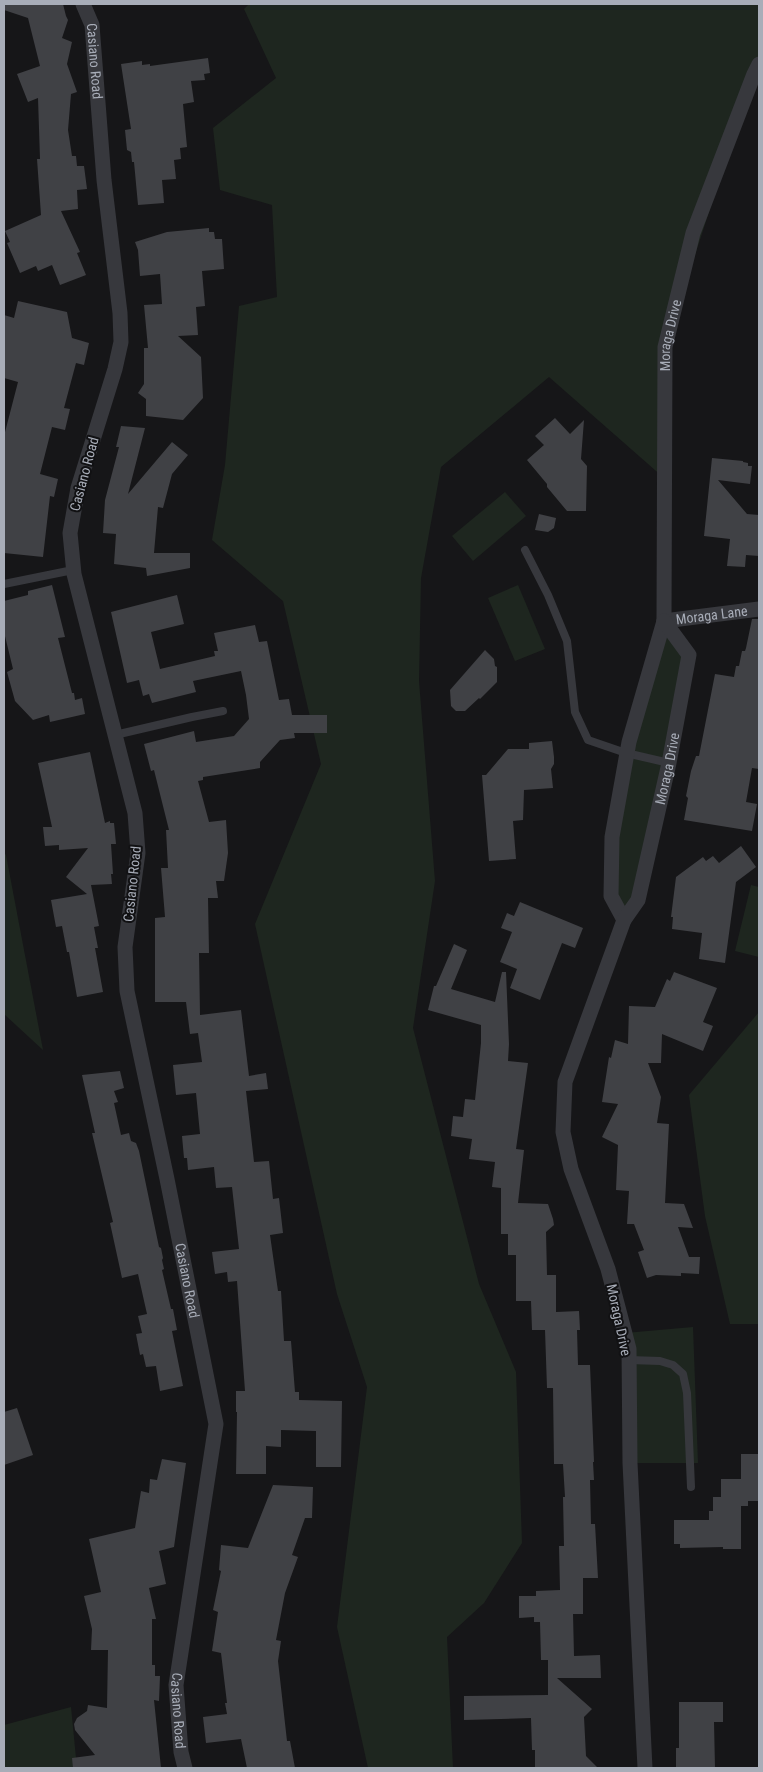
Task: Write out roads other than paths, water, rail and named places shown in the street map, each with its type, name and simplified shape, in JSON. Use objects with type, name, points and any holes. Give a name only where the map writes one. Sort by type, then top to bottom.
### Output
[{"type":"street","name":"Casiano Road","points":[[84,4],[92,25],[104,180],[120,313],[121,342],[115,370],[78,488],[70,534],[74,570],[135,812],[138,853],[125,947],[127,990],[216,1424],[176,1685],[181,1752],[185,1768]]},
{"type":"street","name":"Moraga Drive","points":[[624,920],[611,896],[612,838],[626,754],[664,620],[665,347],[693,233],[759,64]]},
{"type":"street","name":"Moraga Lane","points":[[664,620],[759,609]]},
{"type":"street","name":"Moraga Drive","points":[[645,1768],[630,1463],[629,1349],[608,1269],[571,1169],[563,1132],[565,1082],[624,920],[638,900],[669,763],[688,655],[664,620]]},
{"type":"lane","points":[[525,550],[548,595],[567,641],[575,712],[588,740],[626,754],[669,763]]},
{"type":"lane","points":[[4,584],[74,570]]},
{"type":"lane","points":[[115,736],[223,711]]},
{"type":"lane","points":[[629,1360],[660,1361],[673,1365],[683,1374],[687,1394],[691,1487]]}]
